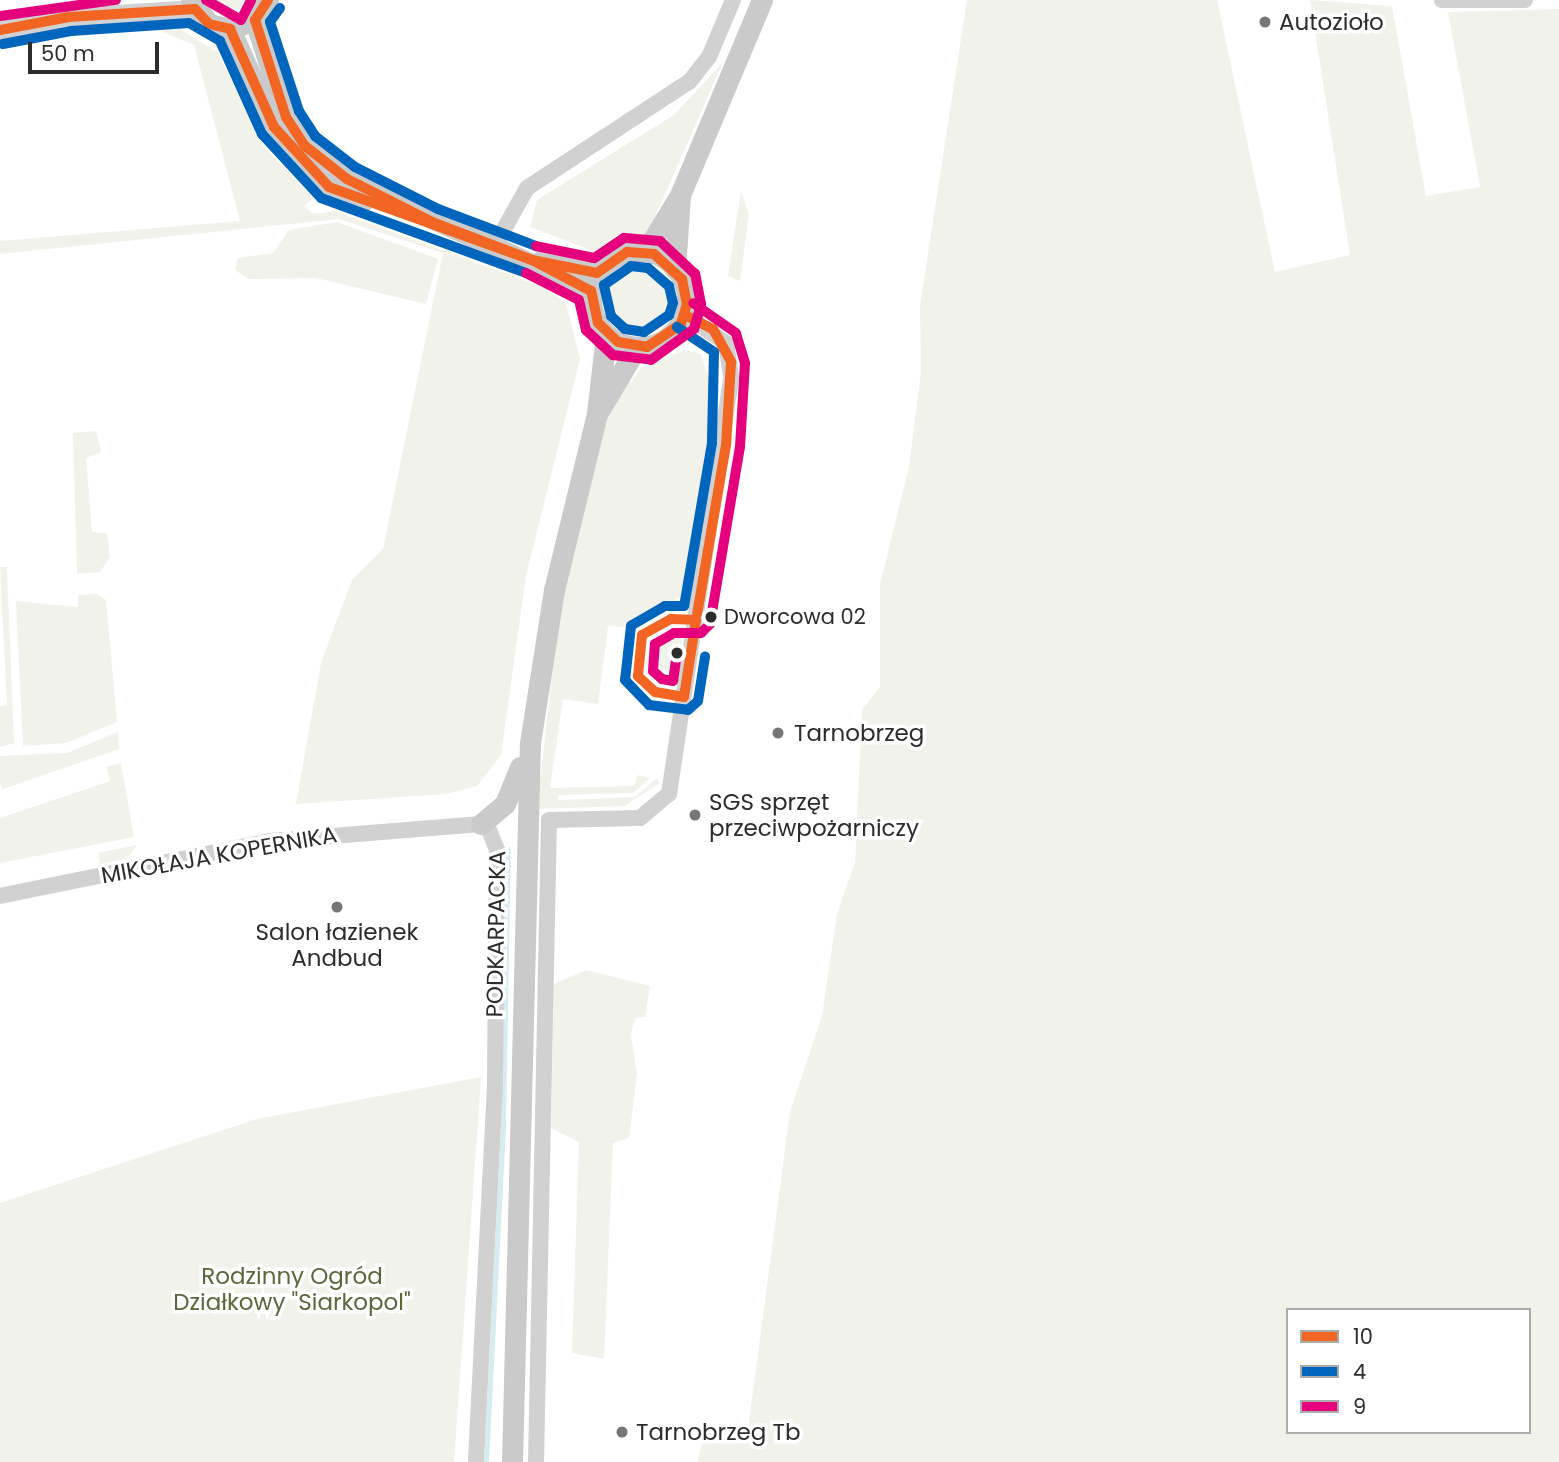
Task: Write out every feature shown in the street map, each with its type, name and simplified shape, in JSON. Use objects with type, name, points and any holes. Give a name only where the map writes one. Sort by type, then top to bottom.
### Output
[{"type":"main road","points":[[193,4],[209,24],[230,29],[255,20],[268,0]]},
{"type":"main road","points":[[646,251],[680,195],[762,0]]},
{"type":"main road","points":[[255,20],[286,117],[305,146],[347,179],[432,222]]},
{"type":"main road","points":[[230,29],[274,127],[298,160],[329,187],[594,282]]},
{"type":"main road","points":[[594,282],[606,335],[637,348],[669,337],[685,316],[687,291],[675,268],[680,195]]},
{"type":"main road","points":[[594,282],[627,252],[646,251],[675,268]]},
{"type":"main road","name":"PODKARPACKA","points":[[512,1462],[530,743],[554,590],[597,413],[606,335]]},
{"type":"main road","name":"PODKARPACKA","points":[[597,413],[637,348]]},
{"type":"main road","points":[[481,824],[510,797],[530,743]]},
{"type":"street","points":[[0,30],[69,17],[133,0]]},
{"type":"street","points":[[495,245],[527,188],[690,81],[709,57],[733,0]]},
{"type":"street","points":[[1442,0],[1525,0]]},
{"type":"street","points":[[69,17],[193,4]]},
{"type":"street","points":[[536,1462],[549,820],[640,818],[669,794],[731,377],[726,343],[685,316]]},
{"type":"street","points":[[476,1462],[495,1086],[496,850],[481,824]]},
{"type":"street","name":"MIKOŁAJA KOPERNIKA","points":[[0,896],[270,841],[481,824]]},
{"type":"green space","points":[[207,0],[252,0],[228,15]]},
{"type":"green space","points":[[967,0],[1217,0],[1275,272],[1350,255],[1310,0],[1392,6],[1426,196],[1480,187],[1448,12],[1559,9],[1559,1462],[697,1462],[707,1426],[748,1429],[790,1112],[822,1016],[837,914],[855,862],[862,710],[880,687],[880,584],[909,467],[921,372],[920,306]]},
{"type":"green space","points":[[164,26],[180,29],[218,53],[264,147],[314,198],[304,206],[313,214],[335,211],[543,287],[566,303],[580,359],[526,576],[501,755],[477,786],[446,794],[296,804],[321,663],[352,580],[383,549],[443,253],[339,219],[0,254],[0,241],[240,221],[194,45],[163,32]]},
{"type":"green space","points":[[723,62],[647,235],[586,258],[586,248],[530,227],[537,200],[674,115]]},
{"type":"green space","points":[[741,191],[749,214],[740,281],[728,276]]},
{"type":"green space","points":[[337,222],[438,259],[426,304],[316,278],[248,279],[235,270],[238,258],[273,253],[289,230]]},
{"type":"green space","points":[[638,264],[663,274],[673,299],[663,324],[638,334],[613,324],[603,299],[613,274]]},
{"type":"green space","points":[[685,350],[701,354],[708,377],[718,378],[687,592],[634,628],[608,626],[598,704],[563,699],[550,788],[634,786],[638,775],[650,778],[633,793],[558,795],[558,800],[635,797],[657,778],[660,783],[624,806],[537,809],[560,604],[597,449],[620,381],[631,383],[640,368]]},
{"type":"green space","points":[[96,431],[101,452],[86,458],[92,532],[107,533],[110,557],[100,572],[77,574],[73,433]]},
{"type":"green space","points":[[0,567],[7,567],[14,743],[0,747],[0,706],[7,705]]},
{"type":"green space","points":[[98,594],[106,600],[117,722],[66,743],[23,746],[16,601],[78,607],[78,595]]},
{"type":"green space","points":[[685,625],[677,671],[659,669],[660,656],[654,668],[644,666],[655,639]]},
{"type":"green space","points":[[118,732],[119,749],[3,789],[0,783],[0,756],[67,753]]},
{"type":"green space","points":[[121,763],[134,837],[0,863],[0,818],[110,781],[106,767]]},
{"type":"green space","points":[[137,845],[128,858],[100,864],[98,853]]},
{"type":"green space","points":[[586,970],[650,986],[645,1017],[635,1018],[631,1034],[637,1073],[629,1138],[613,1143],[604,1359],[572,1353],[579,1142],[551,1128],[554,984]]},
{"type":"green space","name":"Rodzinny Ogród Działkowy \"Siarkopol\"","points":[[481,1077],[454,1462],[0,1462],[0,1203],[257,1119]]},
{"type":"waterway","points":[[486,1462],[503,1122],[508,849]]},
{"type":"transit line","name":"9","points":[[0,16],[116,0]]},
{"type":"transit line","name":"9","points":[[206,0],[241,20],[251,0]]},
{"type":"transit line","name":"10","points":[[268,0],[255,20],[286,117],[305,146],[347,179],[432,222],[532,260]]},
{"type":"transit line","name":"4","points":[[280,8],[270,22],[299,111],[315,136],[355,167],[438,209],[536,246]]},
{"type":"transit line","name":"10","points":[[0,30],[69,17],[195,9],[209,24],[230,29],[274,127],[329,187],[532,260]]},
{"type":"transit line","name":"4","points":[[3,44],[71,31],[189,23],[220,41],[262,134],[321,198],[526,273]]},
{"type":"transit line","name":"9","points":[[526,273],[579,300],[586,330],[613,355],[651,360],[694,329],[701,304],[695,274],[660,241],[624,238],[594,258],[536,246]]},
{"type":"transit line","name":"10","points":[[627,252],[654,254],[682,279],[687,304],[681,324],[647,347],[618,342],[598,323],[591,291],[532,260],[597,273],[627,252]]},
{"type":"transit line","name":"4","points":[[631,266],[648,268],[669,286],[673,303],[669,315],[644,332],[625,329],[611,316],[604,285],[631,266]]},
{"type":"transit line","name":"9","points":[[677,653],[673,681],[662,679],[653,671],[655,644],[674,633],[701,633],[710,624],[740,447],[745,363],[736,333],[693,303]]},
{"type":"transit line","name":"10","points":[[685,315],[713,329],[731,362],[726,445],[697,614]]},
{"type":"transit line","name":"4","points":[[677,327],[714,352],[712,443],[684,606],[665,606],[631,626],[625,680],[649,705],[688,710],[698,701],[705,657]]},
{"type":"transit line","name":"10","points":[[671,619],[696,620],[684,697],[655,692],[638,676],[642,635],[671,619]]},
{"type":"place","name":"Autozioło","points":[[1265,22]]},
{"type":"place","name":"Dworcowa 02","points":[[711,617]]},
{"type":"place","name":"Tarnobrzeg","points":[[778,733]]},
{"type":"place","name":"SGS sprzęt przeciwpożarniczy","points":[[695,815]]},
{"type":"place","name":"Salon łazienek Andbud","points":[[337,907]]},
{"type":"place","name":"Tarnobrzeg Tb","points":[[622,1432]]}]
